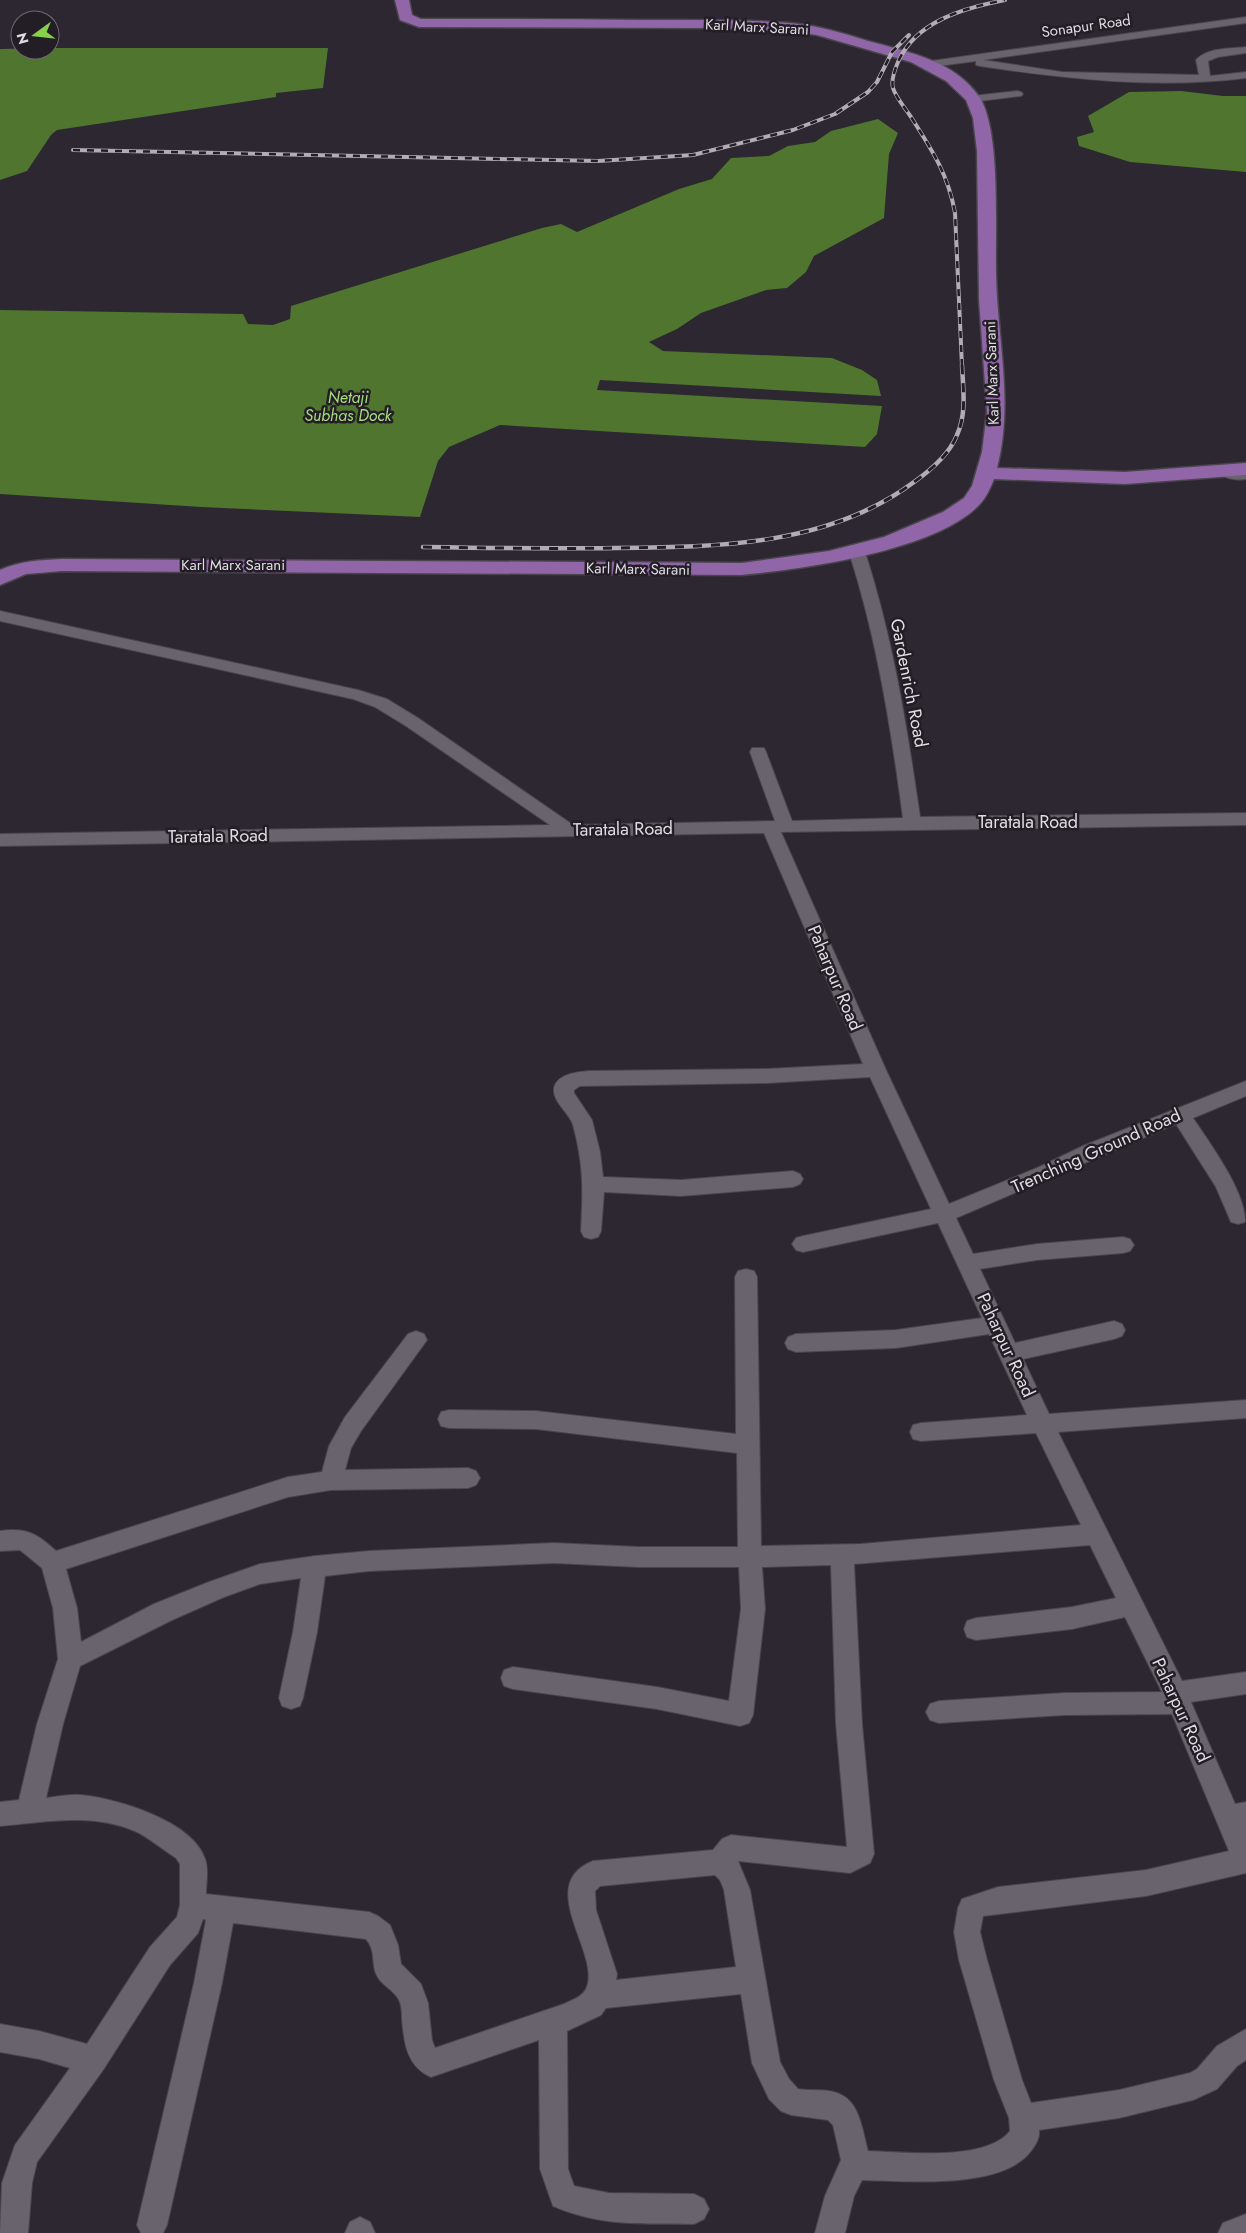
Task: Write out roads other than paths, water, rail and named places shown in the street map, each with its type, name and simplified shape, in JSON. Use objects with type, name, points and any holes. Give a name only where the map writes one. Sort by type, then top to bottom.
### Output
[{"type":"main road","name":"Karl Marx Sarani","points":[[0,579],[16,570],[27,567],[62,565],[742,569],[804,563],[886,544],[951,517],[973,501],[987,473],[996,418],[994,357],[988,299],[986,172],[982,124],[977,106],[958,83],[931,64],[880,46],[818,30],[709,24],[419,23],[405,17],[402,0]]},
{"type":"main road","points":[[987,473],[1125,478],[1222,467],[1246,462]]},
{"type":"main road","points":[[1222,467],[1246,469]]},
{"type":"street","name":"Sonapur Road","points":[[931,64],[1246,20]]},
{"type":"street","points":[[1205,79],[1202,60],[1204,58],[1246,50]]},
{"type":"street","points":[[960,60],[1062,75],[1205,79],[1246,75]]},
{"type":"street","points":[[972,100],[1017,94]]},
{"type":"street","points":[[1222,467],[1238,476],[1246,476]]},
{"type":"street","name":"Gardenrich Road","points":[[857,552],[871,592],[881,638],[904,765],[912,823]]},
{"type":"street","points":[[0,616],[358,695],[373,700],[412,722],[569,830]]},
{"type":"street","name":"Paharpur Road","points":[[758,752],[781,810],[778,827],[876,1070],[1042,1423],[1237,1816],[1246,1860]]},
{"type":"street","name":"Taratala Road","points":[[0,840],[778,827],[912,823],[1246,819]]},
{"type":"street","points":[[591,1231],[594,1184],[590,1152],[582,1120],[564,1094],[564,1087],[575,1079],[767,1076],[876,1070]]},
{"type":"street","name":"Trenching Ground Road","points":[[803,1244],[945,1214],[1044,1173],[1090,1151],[1246,1088]]},
{"type":"street","points":[[1180,1114],[1226,1185],[1238,1216]]},
{"type":"street","points":[[594,1184],[681,1188],[793,1179]]},
{"type":"street","points":[[968,1263],[1037,1252],[1123,1245]]},
{"type":"street","points":[[513,1678],[657,1698],[740,1715],[753,1609],[748,1445],[746,1277]]},
{"type":"street","points":[[796,1343],[896,1338],[997,1324]]},
{"type":"street","points":[[1010,1352],[1114,1330]]},
{"type":"street","points":[[331,1480],[340,1446],[353,1424],[416,1340]]},
{"type":"street","points":[[921,1432],[1246,1409]]},
{"type":"street","points":[[449,1419],[536,1420],[748,1445]]},
{"type":"street","points":[[52,1563],[288,1487],[331,1480],[468,1478]]},
{"type":"street","points":[[70,1659],[163,1612],[217,1589],[260,1574],[315,1566],[369,1561],[554,1553],[639,1557],[751,1557],[842,1554],[1096,1534]]},
{"type":"street","points":[[0,1541],[15,1539],[24,1541],[34,1546],[52,1563],[65,1608],[70,1659],[50,1724],[30,1810]]},
{"type":"street","points":[[720,1862],[731,1848],[850,1860],[861,1854],[849,1724],[842,1554]]},
{"type":"street","points":[[291,1698],[306,1632],[315,1566]]},
{"type":"street","points":[[976,1630],[1072,1618],[1131,1605]]},
{"type":"street","points":[[939,1712],[1177,1698],[1246,1683]]},
{"type":"street","points":[[0,1814],[79,1807],[118,1813],[147,1824],[185,1848],[193,1861],[193,1905],[189,1924],[160,1956],[93,2060],[26,2155],[17,2184],[14,2233]]},
{"type":"street","points":[[830,2233],[831,2222],[849,2172],[857,2165],[945,2166],[988,2159],[1013,2150],[1025,2135],[1022,2118],[1008,2080],[973,1960],[967,1932],[971,1908],[984,1902],[998,1900],[1146,1883],[1246,1860]]},
{"type":"street","points":[[193,1905],[369,1925],[381,1932],[389,1972],[400,1980],[411,1994],[416,2016],[419,2050],[424,2058],[431,2063],[553,2021],[591,2005],[599,1994],[603,1974],[583,1910],[582,1887],[593,1874],[720,1862],[732,1872],[737,1890],[766,2063],[776,2085],[788,2100],[801,2106],[834,2106],[845,2117],[857,2165]]},
{"type":"street","points":[[152,2225],[208,1983],[222,1908]]},
{"type":"street","points":[[599,1994],[752,1979]]},
{"type":"street","points":[[553,2021],[554,2169],[563,2196],[574,2202],[605,2206],[694,2209]]},
{"type":"street","points":[[0,2038],[39,2045],[93,2060]]},
{"type":"street","points":[[1022,2118],[1119,2104],[1193,2086],[1207,2079],[1227,2056],[1246,2043]]},
{"type":"street","points":[[1232,2233],[1246,2229]]},
{"type":"water","points":[[60,48],[328,48],[323,88],[276,93],[276,97],[57,130],[51,135],[27,171],[0,180],[0,49],[10,49],[10,60],[60,60]]},
{"type":"water","points":[[1181,91],[1223,96],[1246,96],[1246,172],[1130,162],[1079,146],[1077,137],[1094,132],[1088,116],[1129,92]]},
{"type":"water","name":"Netaji Subhas Dock","points":[[878,119],[898,133],[889,154],[884,218],[814,256],[806,272],[787,288],[766,290],[701,313],[677,329],[649,342],[663,351],[832,358],[862,370],[877,380],[881,396],[600,380],[597,390],[882,406],[877,434],[865,447],[500,425],[449,447],[438,461],[420,517],[201,507],[0,494],[0,310],[243,314],[248,324],[273,325],[290,319],[291,306],[542,228],[561,224],[577,232],[679,189],[712,179],[731,158],[769,156],[788,146],[815,142],[831,131]]},
{"type":"railway","points":[[962,366],[955,213],[952,199],[944,174],[919,129],[894,92],[893,79],[898,62],[906,48],[929,26],[958,12],[1005,0]]},
{"type":"railway","points":[[73,150],[598,161],[693,155],[793,130],[835,114],[868,92],[877,82],[892,52],[909,35]]},
{"type":"railway","points":[[423,547],[655,548],[733,544],[809,531],[846,519],[881,503],[914,482],[933,467],[949,449],[957,435],[962,418],[964,401],[962,365]]}]
